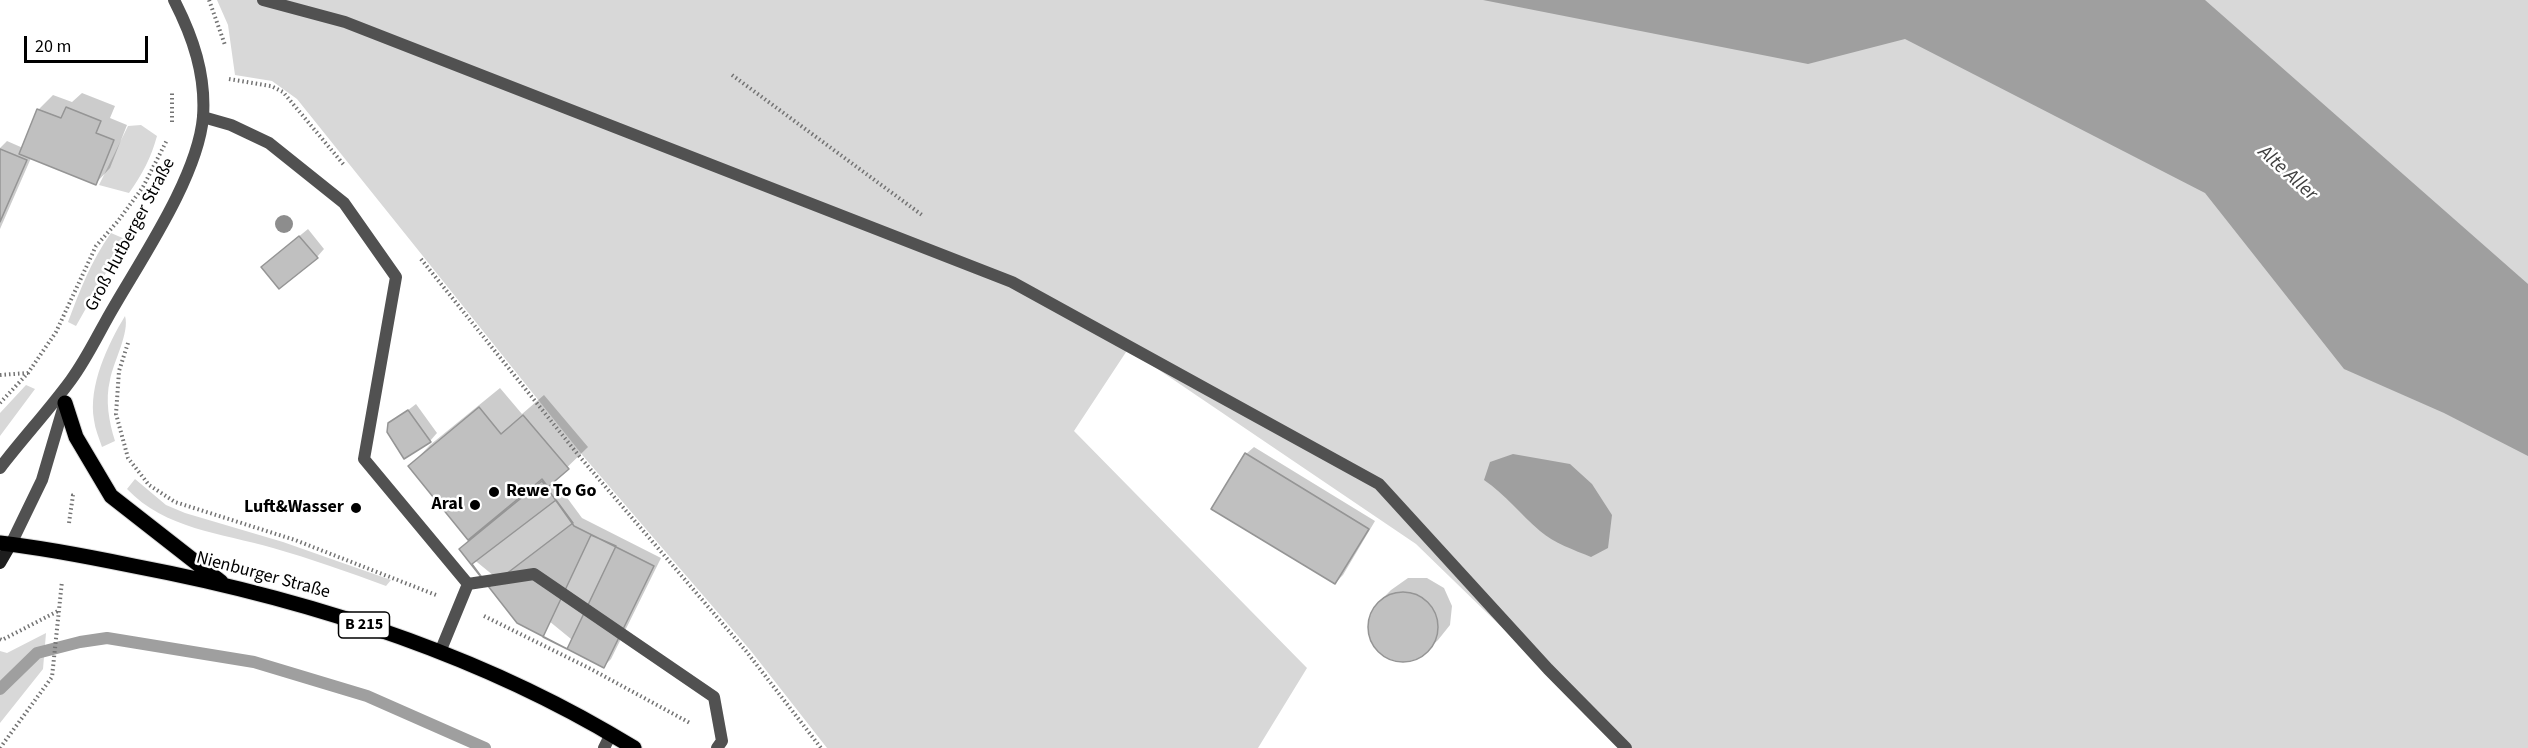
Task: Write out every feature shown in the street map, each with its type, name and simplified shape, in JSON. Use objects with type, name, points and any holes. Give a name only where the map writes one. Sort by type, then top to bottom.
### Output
[{"type":"main road","points":[[65,403],[76,437],[111,496],[223,584]]},
{"type":"main road","name":"Groß Hutberger Straße","points":[[0,563],[5,544]]},
{"type":"main road","name":"Nienburger Straße","points":[[5,544],[223,584],[298,603],[440,652],[529,692],[607,741],[634,748]]},
{"type":"street","name":"Groß Hutberger Straße","points":[[0,468],[72,378],[154,237],[186,177],[198,145],[202,117],[202,81],[194,40],[174,0]]},
{"type":"street","points":[[263,0],[345,22],[1012,282],[1130,346],[1379,484],[1548,669],[1626,748]]},
{"type":"street","points":[[202,117],[231,125],[269,142],[344,203],[396,277],[364,459],[468,584]]},
{"type":"street","name":"Groß Hutberger Straße","points":[[5,544],[42,480],[72,378]]},
{"type":"street","points":[[468,584],[534,574],[714,697],[722,741],[717,748]]},
{"type":"street","points":[[440,652],[468,584]]},
{"type":"path","points":[[732,75],[928,220]]},
{"type":"path","points":[[232,78],[271,86],[283,92],[294,102],[345,165]]},
{"type":"path","points":[[0,403],[28,373],[56,332],[96,246],[143,187],[171,132],[173,83]]},
{"type":"path","points":[[418,256],[580,457],[747,651],[821,748]]},
{"type":"path","points":[[0,375],[28,373]]},
{"type":"path","points":[[0,639],[58,611],[52,677],[0,748]]},
{"type":"shaded area","points":[[217,0],[2528,0],[2528,748],[1626,748],[1416,544],[1128,349],[1074,431],[1307,668],[1258,748],[827,748],[751,651],[584,457],[297,99],[272,81],[235,75],[228,25]]},
{"type":"shaded area","points":[[141,125],[157,136],[146,166],[129,193],[99,185],[128,126]]},
{"type":"shaded area","points":[[111,233],[125,239],[76,326],[68,322],[92,265]]},
{"type":"shaded area","points":[[125,316],[125,330],[108,395],[109,419],[115,441],[102,447],[95,423],[94,393],[106,352]]},
{"type":"shaded area","points":[[26,385],[35,389],[0,436],[0,413]]},
{"type":"shaded area","points":[[135,479],[166,505],[185,513],[283,542],[391,580],[386,586],[287,552],[176,521],[142,502],[127,489]]},
{"type":"shaded area","points":[[46,633],[43,669],[0,723],[0,651],[7,653]]},
{"type":"water","name":"Alte Aller","points":[[1483,0],[2205,0],[2528,284],[2528,456],[2444,413],[2344,369],[2205,193],[1905,39],[1808,64]]},
{"type":"water","points":[[1513,454],[1570,464],[1592,484],[1612,515],[1608,548],[1591,557],[1558,543],[1540,531],[1484,480],[1490,462]]},
{"type":"building","points":[[66,107],[101,121],[96,133],[114,140],[96,185],[19,154],[37,109],[61,118]]},
{"type":"building","points":[[0,149],[27,160],[0,222]]},
{"type":"building","points":[[299,236],[318,258],[279,289],[261,267]]},
{"type":"building","points":[[479,407],[501,434],[523,415],[569,469],[548,487],[542,479],[468,540],[408,466]]},
{"type":"building","points":[[408,410],[431,442],[404,459],[387,432],[388,423]]},
{"type":"building","points":[[1245,453],[1369,529],[1335,584],[1211,509]]},
{"type":"building","points":[[542,481],[574,526],[654,566],[604,668],[517,623],[459,549]]},
{"type":"building","points":[[556,500],[573,523],[489,587],[472,564]]},
{"type":"building","points":[[591,535],[616,546],[567,649],[543,637]]},
{"type":"building","points":[[1403,592],[1416,595],[1428,602],[1435,614],[1438,627],[1435,640],[1428,652],[1416,659],[1403,662],[1390,659],[1378,652],[1371,640],[1368,627],[1371,614],[1378,602],[1390,595]]},
{"type":"waterway","points":[[0,689],[37,653],[107,638],[254,662],[367,696],[485,748]]},
{"type":"place","name":"Rewe To Go","points":[[494,492]]},
{"type":"place","name":"Aral","points":[[475,505]]},
{"type":"place","name":"Luft&Wasser","points":[[356,508]]}]
